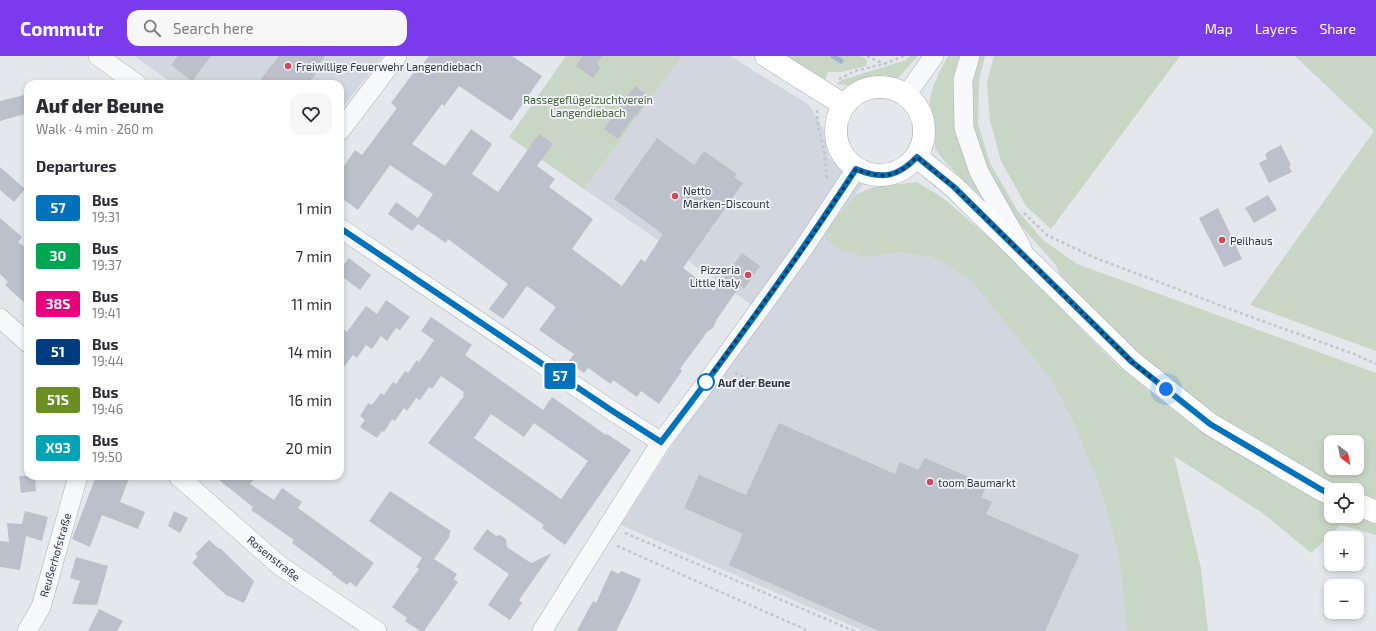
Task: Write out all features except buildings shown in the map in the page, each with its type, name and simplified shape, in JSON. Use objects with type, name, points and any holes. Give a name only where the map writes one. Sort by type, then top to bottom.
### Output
[{"type":"main road","points":[[766,56],[844,105]]},
{"type":"main road","points":[[880,87],[894,89],[906,95],[916,105],[923,117],[925,131],[923,144],[917,157],[908,167],[895,173],[882,176],[868,174],[856,169],[846,159],[838,146],[836,132],[838,118],[844,105],[854,96],[866,89],[880,87]]},
{"type":"main road","points":[[917,157],[954,187],[1132,362],[1210,424],[1324,491]]},
{"type":"main road","points":[[1364,507],[1376,512]]},
{"type":"street","points":[[98,56],[131,80]]},
{"type":"street","points":[[344,126],[397,56]]},
{"type":"street","points":[[906,95],[934,56]]},
{"type":"street","points":[[970,56],[963,80],[964,128],[979,172],[1030,263]]},
{"type":"street","points":[[542,631],[661,442],[803,249],[856,169]]},
{"type":"street","points":[[344,231],[661,442]]},
{"type":"street","points":[[0,318],[24,339]]},
{"type":"street","name":"Reußerhofstraße","points":[[27,631],[41,607],[77,480]]},
{"type":"street","name":"Rosenstraße","points":[[183,480],[279,565],[377,631]]},
{"type":"path","points":[[867,56],[884,64]]},
{"type":"path","points":[[839,195],[827,185],[824,150],[818,127],[817,110],[834,81],[855,71],[884,64],[904,56]]},
{"type":"path","points":[[1020,210],[1047,235],[1093,257],[1354,354],[1376,364]]},
{"type":"path","points":[[718,365],[768,388],[786,383]]},
{"type":"path","points":[[604,532],[808,631]]},
{"type":"path","points":[[604,532],[854,631]]},
{"type":"shaded area","points":[[135,56],[383,56],[344,106],[344,80],[168,80]]},
{"type":"shaded area","points":[[682,56],[730,56],[809,105],[823,128],[829,158],[863,185],[828,227],[865,257],[900,253],[931,257],[969,278],[1051,380],[1074,424],[1100,487],[1119,557],[1127,631],[864,631],[621,525],[759,310],[584,189]]},
{"type":"green space","name":"Rassegeflügelzuchtverein Langendiebach","points":[[566,56],[682,56],[584,189],[509,137]]},
{"type":"green space","points":[[786,56],[860,56],[867,59],[866,66],[841,72],[828,72],[825,79]]},
{"type":"green space","points":[[910,56],[918,56],[899,77],[889,81],[854,86],[836,84],[842,80],[906,60]]},
{"type":"green space","points":[[948,56],[963,56],[958,78],[984,194],[981,196],[948,165],[937,152],[935,147],[935,133],[930,110],[930,101],[936,81]]},
{"type":"green space","points":[[973,56],[985,56],[979,80],[978,124],[990,163],[1017,210],[1043,240],[1077,264],[1376,373],[1376,501],[1364,496],[1364,483],[1333,483],[1328,481],[1214,417],[1137,356],[1064,283],[1055,264],[1012,216],[983,171],[969,127]]},
{"type":"green space","points":[[994,56],[1180,56],[1051,229],[1026,206],[1001,161],[990,120],[987,83]]},
{"type":"green space","points":[[1295,56],[1376,56],[1376,351],[1250,305],[1374,131]]},
{"type":"green space","points":[[917,182],[943,198],[998,245],[1118,366],[1196,428],[1306,494],[1324,501],[1324,523],[1364,523],[1364,517],[1376,521],[1376,535],[1341,525],[1335,531],[1324,531],[1324,541],[1311,553],[1264,514],[1174,456],[1201,568],[1208,631],[1127,631],[1119,557],[1100,487],[1074,424],[1051,380],[969,278],[931,257],[900,253],[865,257],[838,249],[825,239],[828,227],[855,195],[873,187]]},
{"type":"waterway","points":[[833,56],[841,61]]},
{"type":"bus line","name":"57","points":[[344,231],[661,442],[701,390],[803,249],[856,169],[868,174],[882,176],[895,173],[908,167],[917,157],[954,187],[1132,362],[1210,424],[1324,491]]},
{"type":"place","name":"Freiwillige Feuerwehr Langendiebach","points":[[288,66]]},
{"type":"place","name":"Netto Marken-Discount","points":[[675,196]]},
{"type":"place","name":"Peilhaus","points":[[1222,240]]},
{"type":"place","name":"Pizzeria Little Italy","points":[[748,275]]},
{"type":"place","name":"Auf der Beune","points":[[706,382]]},
{"type":"place","name":"toom Baumarkt","points":[[930,482]]},
{"type":"route","points":[[706,382],[803,249],[856,169],[868,174],[882,176],[895,173],[908,167],[917,157],[954,187],[1132,362],[1166,389]]}]
